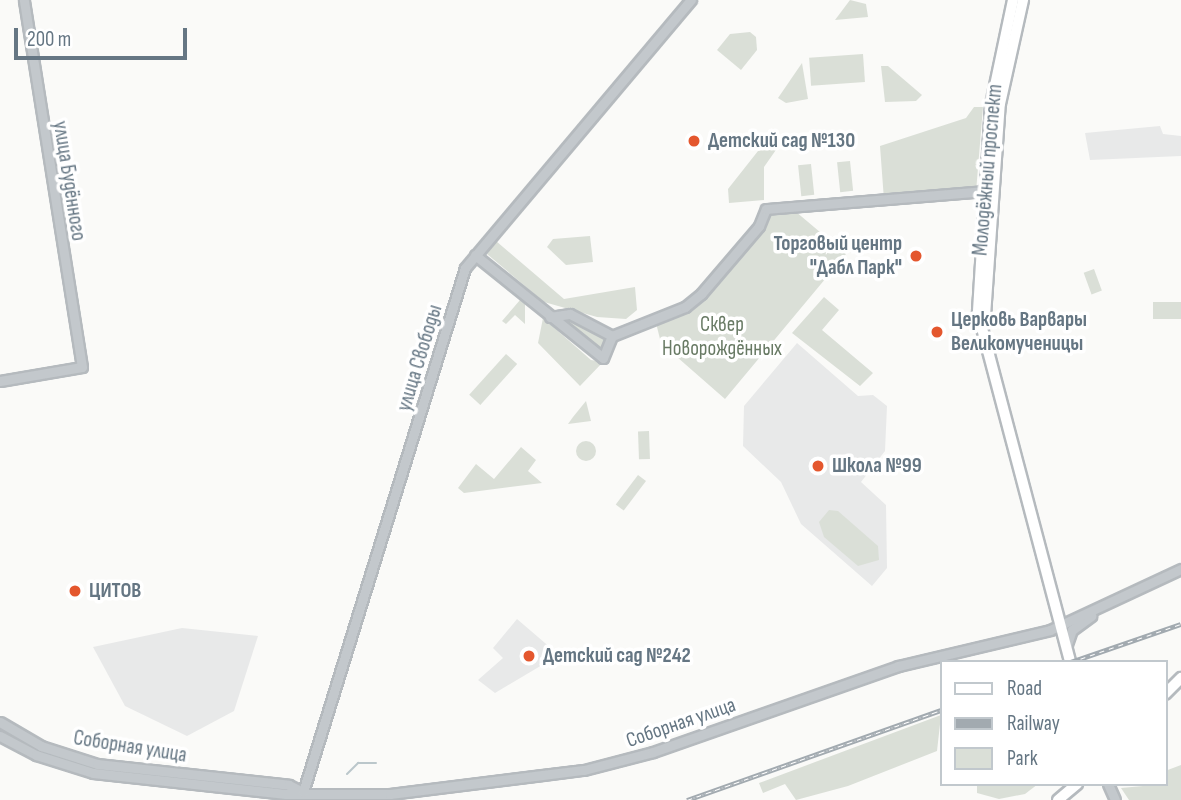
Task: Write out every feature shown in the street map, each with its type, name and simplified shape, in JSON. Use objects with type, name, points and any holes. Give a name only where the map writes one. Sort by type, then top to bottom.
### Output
[{"type":"main road","name":"Молодёжный проспект","points":[[1013,0],[991,104],[987,191],[977,294],[984,340],[1069,660]]},
{"type":"main road","name":"Молодёжный проспект","points":[[984,340],[1000,104],[1023,0]]},
{"type":"main road","points":[[1167,692],[1181,678]]},
{"type":"main road","points":[[1167,701],[1181,688]]},
{"type":"main road","points":[[1051,800],[1067,786]]},
{"type":"main road","points":[[1058,800],[1075,786]]},
{"type":"street","name":"улица Будённого","points":[[0,381],[82,367],[24,0]]},
{"type":"street","name":"улица Свободы","points":[[303,792],[358,602],[408,460],[465,268],[691,0]]},
{"type":"street","points":[[475,255],[603,358],[612,336],[685,307],[701,294],[759,226],[766,209],[987,191]]},
{"type":"street","points":[[550,317],[570,314],[612,336]]},
{"type":"street","points":[[1066,649],[1072,630],[1103,607],[1181,569]]},
{"type":"street","name":"Соборная улица","points":[[0,736],[36,755],[93,774],[286,794],[390,794],[607,765],[898,666],[1001,644],[1103,607]]},
{"type":"street","name":"Соборная улица","points":[[0,722],[41,746],[97,764],[289,785],[303,792]]},
{"type":"shaded area","points":[[1160,126],[1163,134],[1181,136],[1181,156],[1090,160],[1085,133]]},
{"type":"shaded area","name":"Школа №99","points":[[797,343],[858,396],[873,395],[887,406],[885,451],[861,482],[886,505],[887,568],[872,586],[801,524],[781,482],[743,446],[744,406]]},
{"type":"shaded area","name":"Детский сад №242","points":[[517,619],[559,655],[495,693],[478,680],[503,658],[493,648]]},
{"type":"shaded area","points":[[182,628],[258,636],[234,711],[187,736],[125,706],[93,647]]},
{"type":"green space","points":[[850,0],[866,4],[868,17],[835,20]]},
{"type":"green space","points":[[750,32],[756,37],[757,50],[741,70],[717,50],[730,34]]},
{"type":"green space","points":[[863,54],[865,82],[811,86],[809,58]]},
{"type":"green space","points":[[802,63],[808,99],[786,103],[778,98]]},
{"type":"green space","points":[[881,66],[888,66],[922,95],[916,101],[885,102]]},
{"type":"green space","points":[[974,107],[983,107],[976,192],[884,200],[880,146],[966,118]]},
{"type":"green space","points":[[778,147],[764,167],[764,200],[729,203],[728,189],[758,151]]},
{"type":"green space","points":[[850,161],[853,191],[840,192],[837,162]]},
{"type":"green space","points":[[811,164],[814,195],[801,196],[798,165]]},
{"type":"green space","name":"Сквер Новорождённых","points":[[795,211],[846,254],[725,399],[661,343],[656,323],[702,298],[772,213]]},
{"type":"green space","points":[[590,236],[593,262],[566,265],[547,247],[553,239]]},
{"type":"green space","points":[[496,241],[564,299],[635,287],[637,310],[626,319],[597,317],[544,302],[487,254]]},
{"type":"green space","points":[[1094,269],[1102,291],[1092,294],[1084,273]]},
{"type":"green space","points":[[824,297],[839,310],[822,330],[873,373],[860,386],[792,333]]},
{"type":"green space","points":[[520,300],[525,304],[525,324],[515,315],[506,324],[502,321]]},
{"type":"green space","points":[[1153,302],[1181,302],[1181,319],[1153,319]]},
{"type":"green space","points":[[561,314],[607,337],[603,354],[554,318]]},
{"type":"green space","points":[[543,318],[591,360],[603,362],[580,386],[538,343]]},
{"type":"green space","points":[[506,354],[517,364],[480,405],[469,395]]},
{"type":"green space","points":[[586,401],[591,421],[568,424],[573,417]]},
{"type":"green space","points":[[638,431],[649,431],[650,459],[639,459]]},
{"type":"green space","points":[[586,441],[593,444],[596,451],[593,458],[586,461],[579,458],[576,451],[579,444]]},
{"type":"green space","points":[[521,447],[536,460],[528,471],[542,483],[464,493],[458,488],[476,464],[494,479]]},
{"type":"green space","points":[[638,475],[646,481],[624,511],[616,505]]},
{"type":"green space","points":[[829,510],[838,511],[878,546],[879,560],[858,566],[824,537],[819,522]]},
{"type":"green space","points":[[940,715],[937,751],[848,786],[796,800],[785,784],[763,793],[759,783]]},
{"type":"green space","points":[[1181,765],[1181,800],[1129,800],[1121,788],[1167,786],[1167,770]]},
{"type":"green space","points":[[977,786],[1035,786],[1025,794],[999,799],[977,793]]},
{"type":"waterway","points":[[347,774],[358,763],[376,763]]},
{"type":"railway","points":[[1077,660],[1181,624]]},
{"type":"railway","points":[[687,800],[940,710]]},
{"type":"place","name":"Детский сад №130","points":[[694,141]]},
{"type":"place","name":"Торговый центр \"Дабл Парк\"","points":[[916,256]]},
{"type":"place","name":"Церковь Варвары Великомученицы","points":[[937,332]]},
{"type":"place","name":"Школа №99","points":[[818,466]]},
{"type":"place","name":"ЦИТОВ","points":[[75,591]]},
{"type":"place","name":"Детский сад №242","points":[[529,656]]}]
